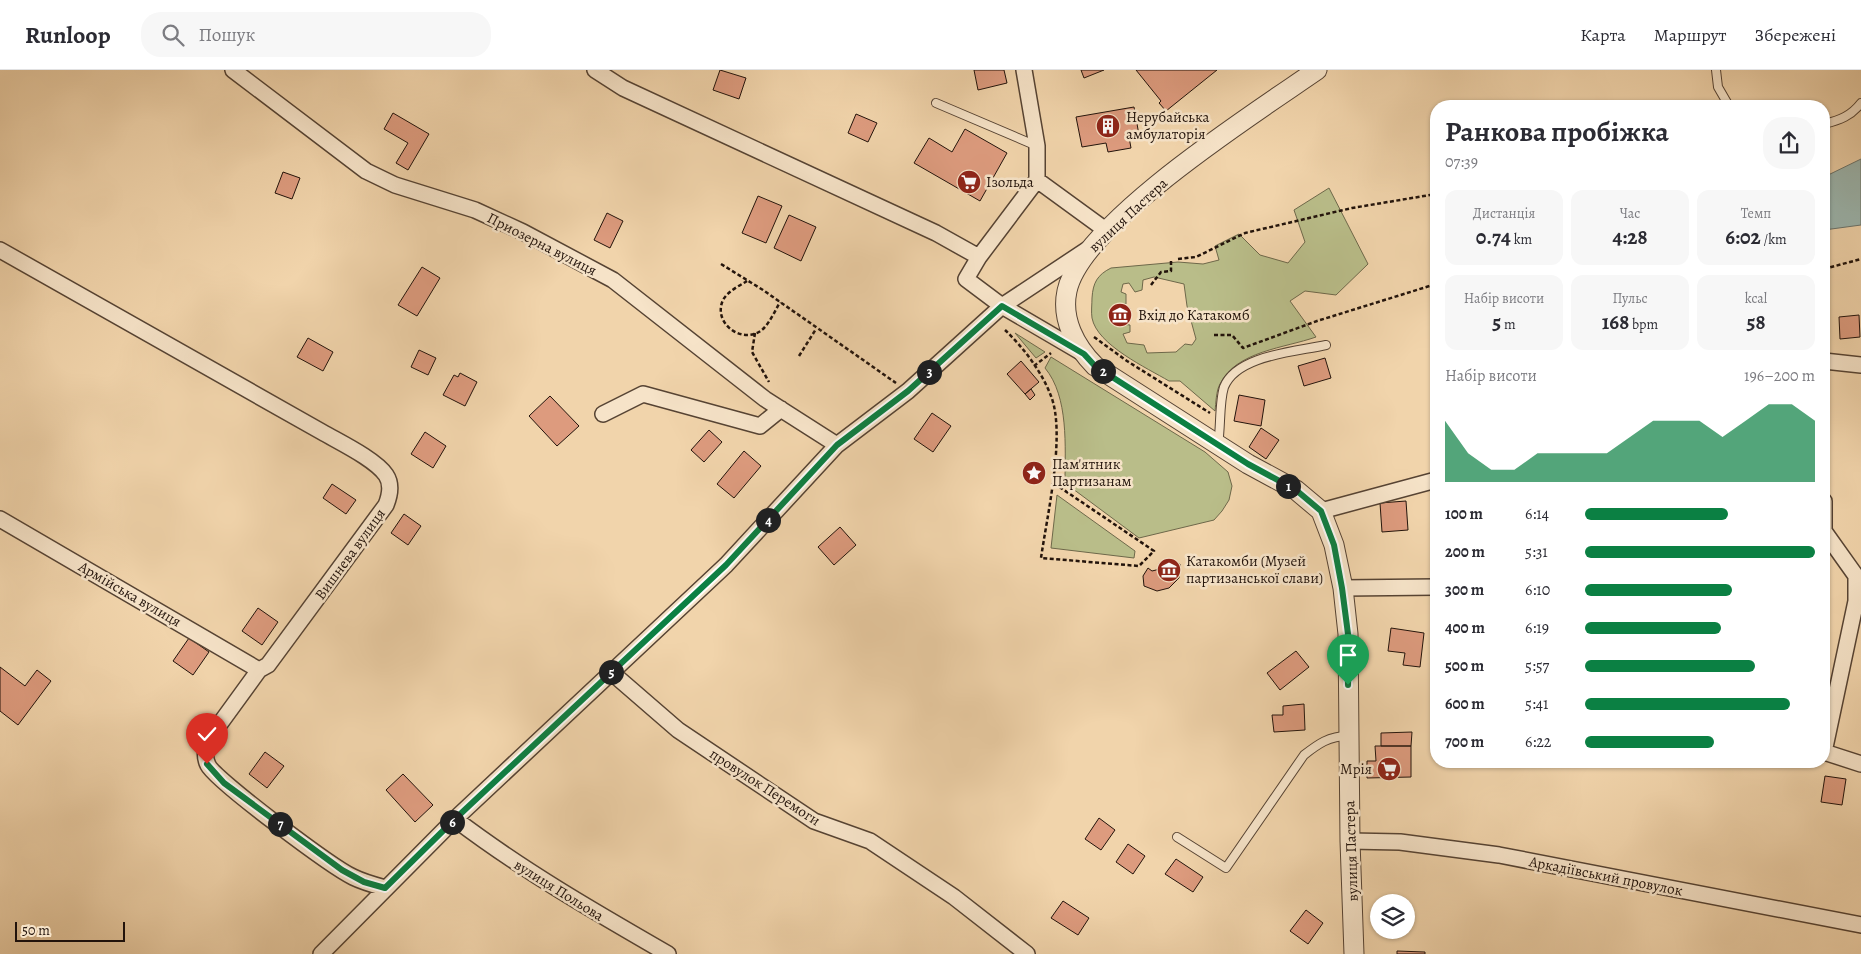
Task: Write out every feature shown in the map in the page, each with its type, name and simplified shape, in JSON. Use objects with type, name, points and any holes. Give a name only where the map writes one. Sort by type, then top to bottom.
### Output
[{"type":"street","name":"Приозерна вулиця","points":[[233,70],[366,171],[395,185],[474,210],[523,232],[613,280],[686,339],[781,409],[837,445]]},
{"type":"street","points":[[595,70],[623,88],[936,233],[979,257]]},
{"type":"street","points":[[1024,70],[1037,146],[1037,180],[979,257],[966,279],[1002,306],[1084,354]]},
{"type":"street","name":"вулиця Пастера","points":[[1317,70],[1202,150],[1107,231],[1093,245],[1074,273],[1067,291],[1066,310],[1069,324],[1084,354],[1095,366],[1218,444],[1296,490],[1321,511],[1334,545],[1348,634],[1348,736],[1354,954]]},
{"type":"street","points":[[1037,180],[1107,231]]},
{"type":"street","points":[[321,954],[455,819],[726,565],[837,445],[908,391],[1002,306],[1093,245]]},
{"type":"street","name":"Вишнева вулиця","points":[[0,250],[322,432],[374,464],[386,474],[390,484],[386,504],[268,665],[259,670],[206,745],[207,764],[224,783],[342,870],[364,882],[385,888]]},
{"type":"street","points":[[1830,362],[1861,365]]},
{"type":"street","points":[[603,414],[643,394],[760,426],[781,409]]},
{"type":"street","points":[[1321,511],[1430,482]]},
{"type":"street","name":"Армійська вулиця","points":[[0,519],[259,670]]},
{"type":"street","points":[[1830,539],[1856,576],[1856,593],[1848,646],[1830,726]]},
{"type":"street","points":[[1342,588],[1430,588]]},
{"type":"street","name":"провулок Перемоги","points":[[611,672],[678,730],[814,822],[870,841],[954,897],[1027,954]]},
{"type":"street","points":[[1830,754],[1861,764]]},
{"type":"street","name":"вулиця Польова","points":[[455,819],[503,855],[593,911],[668,954]]},
{"type":"street","name":"Аркадіївський провулок","points":[[1350,841],[1400,842],[1499,855],[1861,925]]},
{"type":"lane","points":[[1716,70],[1718,86],[1726,100]]},
{"type":"lane","points":[[936,103],[1037,146]]},
{"type":"lane","points":[[1830,122],[1839,120],[1853,112],[1861,103]]},
{"type":"lane","points":[[1218,444],[1224,388],[1231,374],[1243,365],[1326,345]]},
{"type":"lane","points":[[1177,837],[1226,868],[1304,755],[1322,741],[1336,736],[1348,736]]},
{"type":"path","points":[[1178,259],[1196,257],[1246,233],[1352,208],[1430,195]]},
{"type":"path","points":[[1151,285],[1161,272],[1172,271],[1172,259]]},
{"type":"path","points":[[1830,267],[1861,259]]},
{"type":"path","points":[[722,264],[908,391]]},
{"type":"path","points":[[748,281],[732,290],[723,300],[722,316],[731,330],[738,334],[755,334],[762,329],[780,302]]},
{"type":"path","points":[[1214,335],[1232,335],[1244,348],[1317,321],[1430,286]]},
{"type":"path","points":[[799,356],[816,329]]},
{"type":"path","points":[[1005,330],[1034,366],[1052,397],[1057,435],[1041,558],[1139,566],[1154,551],[1052,482]]},
{"type":"path","points":[[755,334],[752,352],[771,386]]},
{"type":"path","points":[[1093,336],[1127,361],[1179,392],[1221,421]]},
{"type":"path","points":[[1034,366],[1051,353]]},
{"type":"green space","points":[[1329,188],[1368,264],[1336,295],[1305,291],[1290,301],[1316,337],[1262,352],[1237,364],[1227,373],[1220,384],[1215,411],[1180,381],[1169,381],[1124,355],[1103,337],[1096,328],[1092,318],[1095,284],[1102,274],[1111,268],[1178,262],[1203,264],[1219,260],[1215,246],[1239,234],[1260,255],[1288,263],[1305,242],[1294,210]],"holes":[[[1154,277],[1184,284],[1187,306],[1196,339],[1192,345],[1185,344],[1176,352],[1147,353],[1144,345],[1127,343],[1123,334],[1130,332],[1130,325],[1122,324],[1118,305],[1126,304],[1126,294],[1121,292],[1123,284],[1129,283],[1135,292],[1142,290],[1143,280]]]},
{"type":"green space","points":[[1015,333],[1045,352],[1036,358]]},
{"type":"green space","points":[[1051,357],[1205,452],[1228,472],[1232,486],[1229,500],[1214,520],[1139,538],[1065,483],[1065,438],[1062,408],[1053,380],[1045,368]]},
{"type":"green space","points":[[1057,495],[1135,551],[1134,558],[1051,548]]},
{"type":"water","points":[[1861,159],[1861,225],[1830,229],[1830,174]]},
{"type":"building","points":[[720,70],[746,78],[739,99],[713,90]]},
{"type":"building","points":[[974,70],[1004,70],[1007,83],[978,90]]},
{"type":"building","points":[[1081,70],[1104,70],[1084,78]]},
{"type":"building","points":[[1136,70],[1217,70],[1166,111],[1159,103],[1161,101]]},
{"type":"building","name":"Нерубайська амбулаторія","points":[[1134,107],[1139,135],[1129,137],[1131,148],[1108,152],[1106,143],[1082,147],[1076,117]]},
{"type":"building","points":[[393,113],[429,134],[408,170],[396,163],[408,143],[384,129]]},
{"type":"building","points":[[856,114],[877,123],[868,142],[848,133]]},
{"type":"building","name":"Ізольда","points":[[965,129],[1007,153],[980,201],[914,163],[929,138],[952,152]]},
{"type":"building","points":[[283,172],[300,178],[292,199],[275,193]]},
{"type":"building","points":[[758,196],[782,206],[766,243],[742,233]]},
{"type":"building","points":[[607,213],[623,221],[610,248],[594,240]]},
{"type":"building","points":[[789,215],[816,227],[801,261],[774,248]]},
{"type":"building","points":[[422,267],[440,278],[417,316],[398,305]]},
{"type":"building","points":[[1859,315],[1860,337],[1840,339],[1839,317]]},
{"type":"building","points":[[308,338],[333,352],[323,371],[297,357]]},
{"type":"building","points":[[419,350],[436,358],[428,375],[411,367]]},
{"type":"building","points":[[1325,358],[1331,378],[1304,386],[1298,366]]},
{"type":"building","points":[[1021,361],[1039,382],[1025,394],[1007,374]]},
{"type":"building","points":[[460,373],[477,382],[465,406],[443,395],[454,375],[458,377]]},
{"type":"building","points":[[1031,389],[1035,395],[1030,400],[1025,394]]},
{"type":"building","points":[[1239,395],[1265,400],[1261,426],[1234,421]]},
{"type":"building","points":[[550,396],[579,426],[557,446],[529,416]]},
{"type":"building","points":[[932,413],[951,426],[933,452],[914,439]]},
{"type":"building","points":[[1261,428],[1279,440],[1266,459],[1249,447]]},
{"type":"building","points":[[709,430],[722,442],[704,462],[691,450]]},
{"type":"building","points":[[425,432],[446,446],[433,468],[411,454]]},
{"type":"building","points":[[744,451],[761,466],[734,498],[717,484]]},
{"type":"building","points":[[332,484],[356,500],[346,514],[323,498]]},
{"type":"building","points":[[1406,501],[1408,530],[1382,532],[1380,503]]},
{"type":"building","points":[[404,514],[421,526],[408,545],[391,533]]},
{"type":"building","points":[[840,527],[856,545],[834,565],[818,547]]},
{"type":"building","points":[[1180,564],[1179,578],[1169,588],[1157,591],[1144,586],[1143,576],[1148,568],[1152,571]]},
{"type":"building","points":[[258,608],[278,622],[262,645],[242,631]]},
{"type":"building","points":[[1391,628],[1424,633],[1420,667],[1403,665],[1405,653],[1388,651]]},
{"type":"building","points":[[189,638],[209,652],[193,675],[173,661]]},
{"type":"building","points":[[1296,651],[1309,667],[1280,690],[1267,673]]},
{"type":"building","points":[[0,667],[25,686],[37,670],[51,681],[18,725],[0,711]]},
{"type":"building","points":[[1304,704],[1305,730],[1274,732],[1272,715],[1283,715],[1283,706]]},
{"type":"building","points":[[1412,732],[1411,746],[1381,746],[1381,733]]},
{"type":"building","name":"Мрія","points":[[1375,746],[1411,746],[1411,777],[1367,778],[1367,761],[1376,761]]},
{"type":"building","points":[[265,752],[284,766],[267,788],[249,774]]},
{"type":"building","points":[[403,774],[433,805],[415,822],[386,790]]},
{"type":"building","points":[[1825,776],[1846,779],[1842,805],[1821,802]]},
{"type":"building","points":[[1099,818],[1115,830],[1101,850],[1085,839]]},
{"type":"building","points":[[1128,844],[1145,856],[1133,874],[1116,862]]},
{"type":"building","points":[[1176,859],[1203,877],[1193,892],[1165,874]]},
{"type":"building","points":[[1063,901],[1089,918],[1078,935],[1051,918]]},
{"type":"building","points":[[1306,910],[1323,923],[1308,944],[1290,931]]},
{"type":"building","points":[[1397,951],[1425,952],[1425,954],[1397,954]]},
{"type":"place","name":"Нерубайська амбулаторія","points":[[1108,126]]},
{"type":"place","name":"Ізольда","points":[[969,182]]},
{"type":"place","name":"Вхід до Катакомб","points":[[1120,315]]},
{"type":"place","name":"Пам'ятник Партизанам","points":[[1034,473]]},
{"type":"place","name":"Катакомби (Музей партизанської слави)","points":[[1169,570]]},
{"type":"place","name":"Мрія","points":[[1389,769]]},
{"type":"route","points":[[207,764],[224,783],[342,870],[364,882],[385,888],[455,819],[726,565],[837,445],[908,391],[1002,306],[1084,354],[1095,366],[1248,464],[1296,490],[1321,511],[1334,545],[1342,588],[1348,634],[1348,685]]}]
